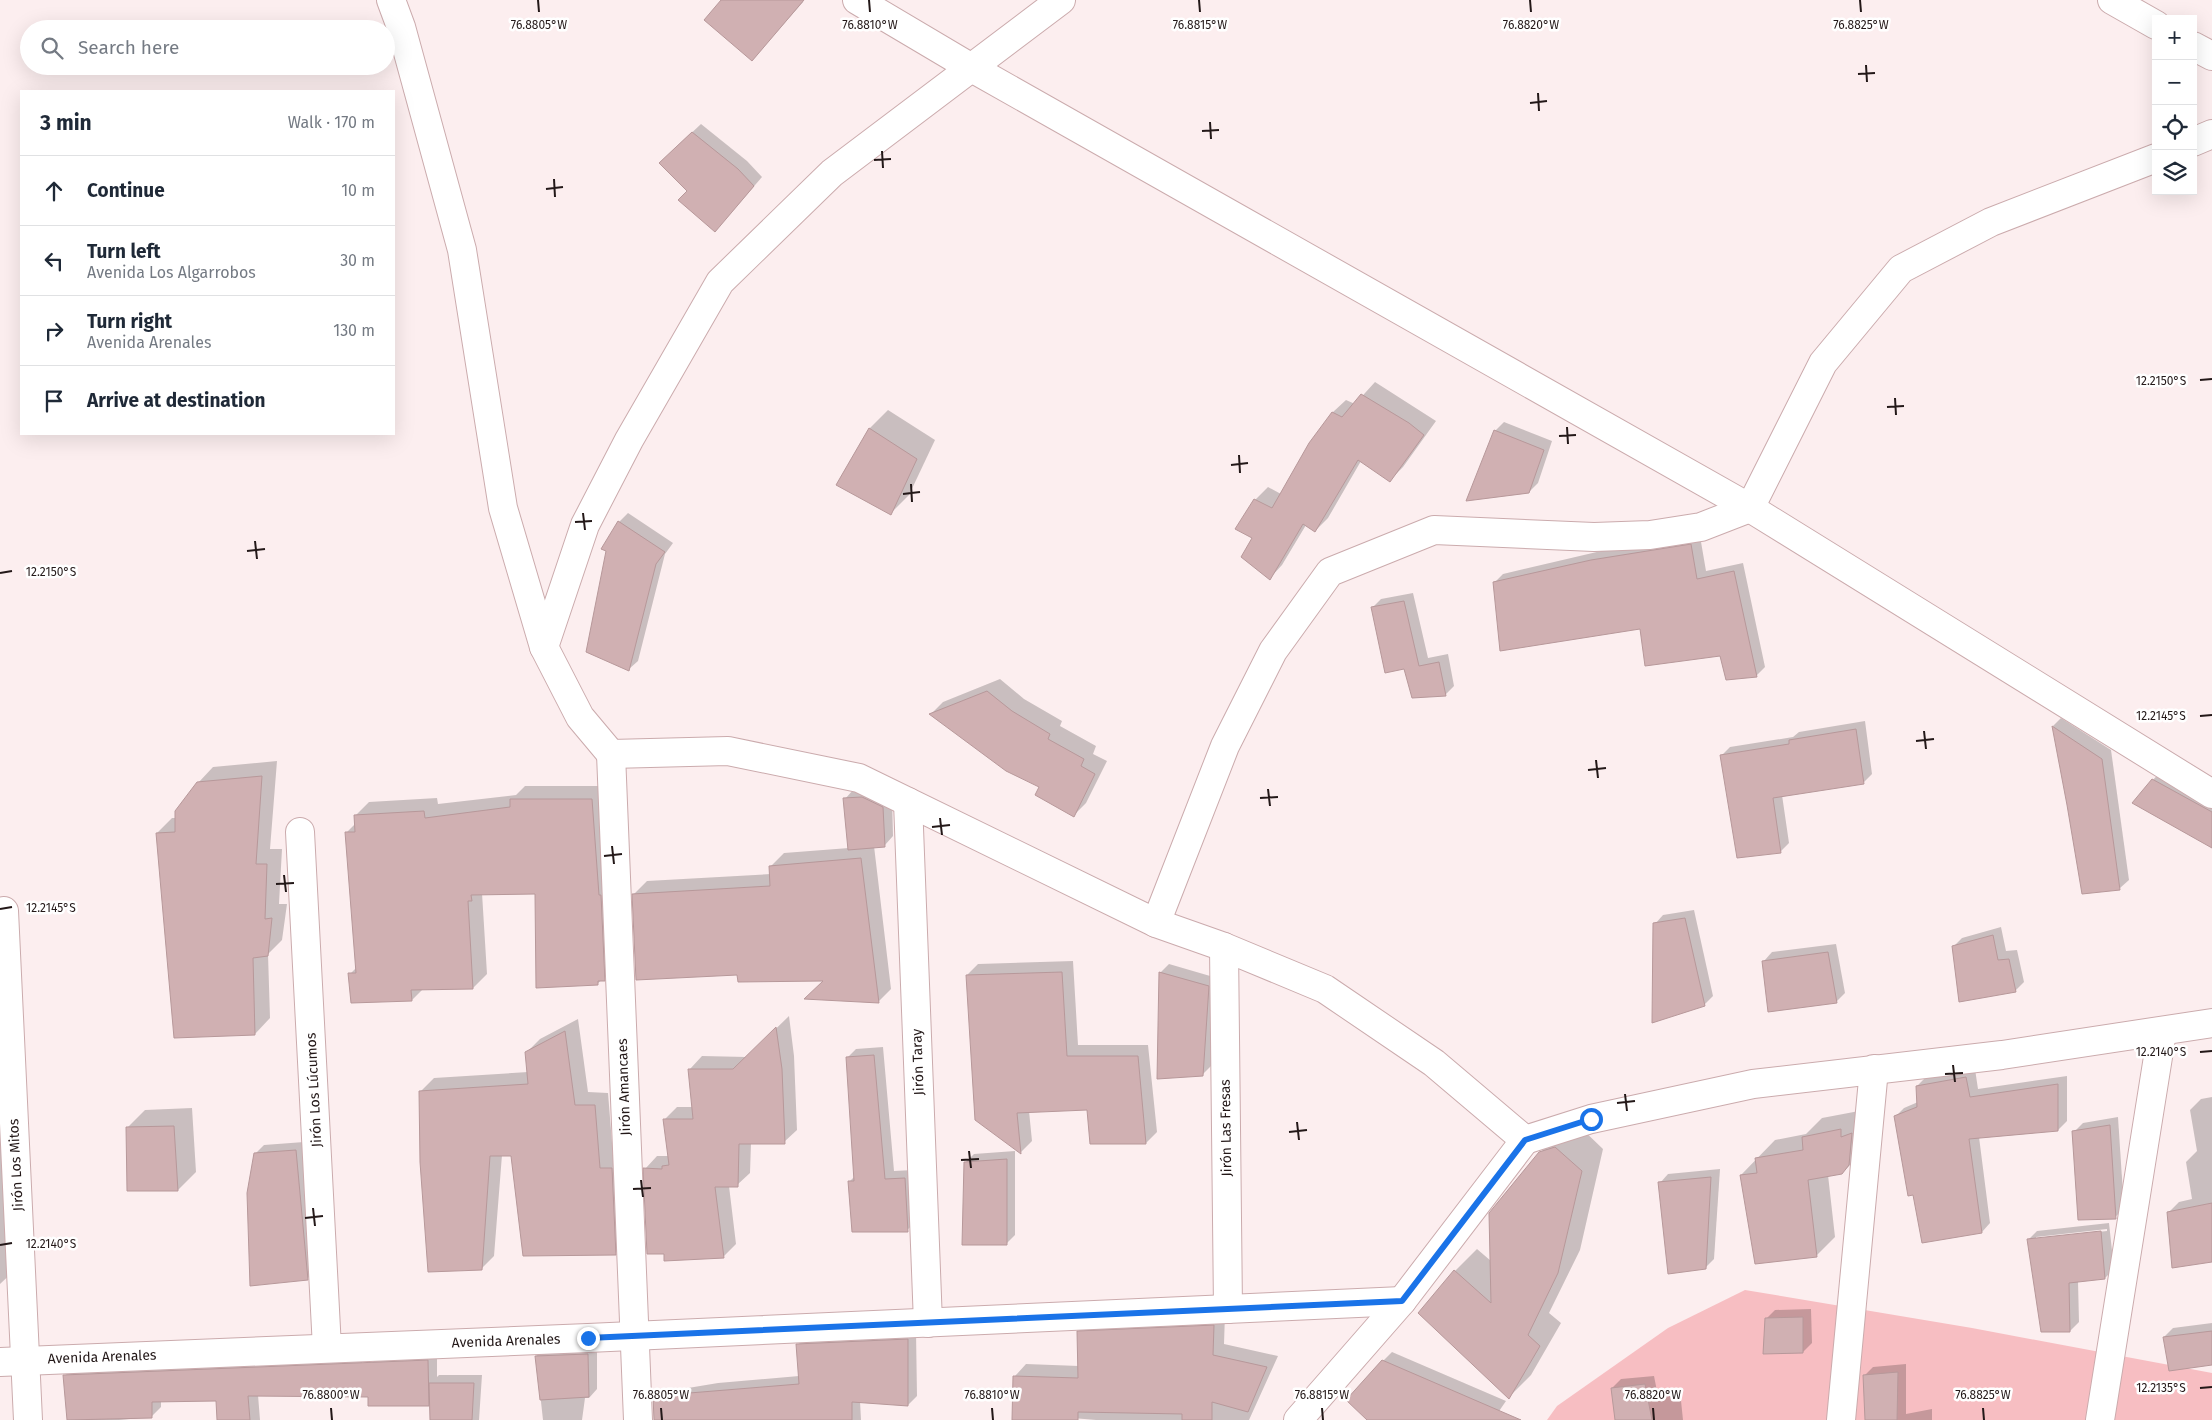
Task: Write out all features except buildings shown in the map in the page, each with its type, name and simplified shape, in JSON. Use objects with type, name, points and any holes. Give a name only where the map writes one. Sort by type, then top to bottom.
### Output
[{"type":"street","points":[[391,0],[401,27],[462,250],[503,508],[544,646],[580,717],[611,754],[728,752],[859,778],[1156,923],[1224,947],[1325,989],[1434,1063],[1525,1140]]},
{"type":"street","points":[[857,0],[970,67],[1750,508],[2212,794]]},
{"type":"street","points":[[544,646],[585,525],[629,440],[720,282],[832,172],[1062,0]]},
{"type":"street","points":[[2112,0],[2152,23]]},
{"type":"street","points":[[2197,48],[2212,56]]},
{"type":"street","points":[[2197,140],[2212,134]]},
{"type":"street","points":[[1156,923],[1225,746],[1273,651],[1330,572],[1434,530],[1594,537],[1650,535],[1701,527],[1750,508],[1823,363],[1901,268],[1991,222],[2152,160]]},
{"type":"street","name":"Jirón Amancaes","points":[[611,754],[638,1420]]},
{"type":"street","name":"Jirón Taray","points":[[908,802],[928,1322]]},
{"type":"street","name":"Jirón Los Lúcumos","points":[[300,832],[327,1348]]},
{"type":"street","name":"Jirón Los Mitos","points":[[4,911],[13,1361],[28,1420]]},
{"type":"street","name":"Jirón Las Fresas","points":[[1224,947],[1228,1309]]},
{"type":"street","points":[[1298,1420],[1402,1301],[1525,1140],[1591,1119],[1753,1084],[2002,1055],[2212,1023]]},
{"type":"street","points":[[2100,1420],[2162,1032]]},
{"type":"street","points":[[1840,1420],[1874,1069]]},
{"type":"street","name":"Avenida Arenales","points":[[13,1361],[634,1336],[1402,1301]]},
{"type":"shaded area","points":[[1745,1290],[1972,1328],[2212,1373],[2212,1420],[1547,1420],[1557,1406],[1668,1328]]},
{"type":"route","points":[[588,1338],[1402,1301],[1525,1140],[1591,1119]]}]
